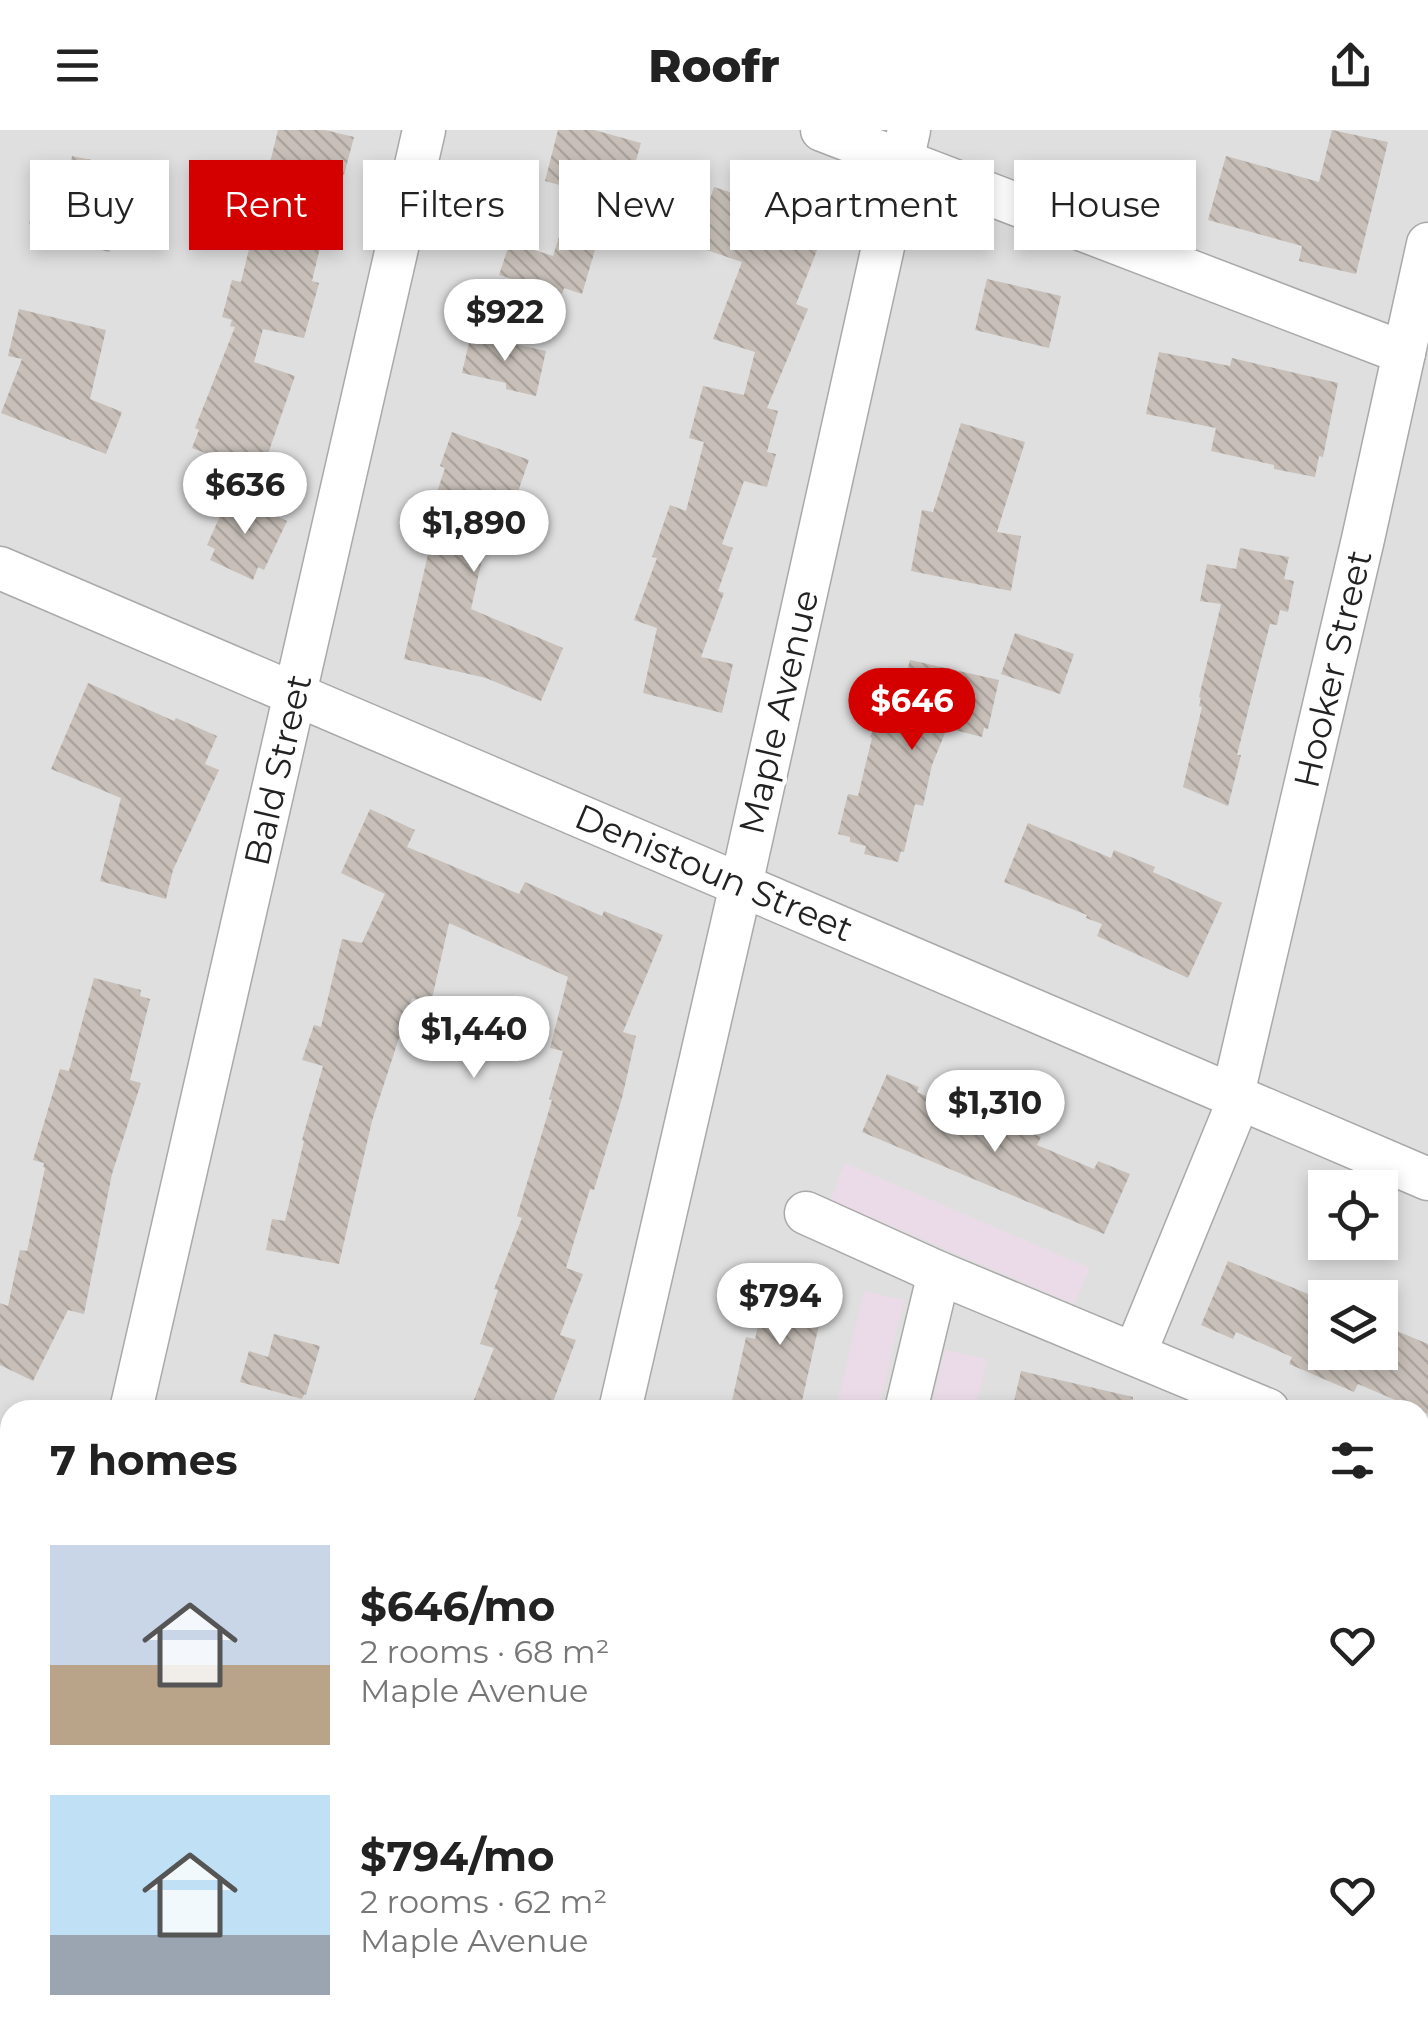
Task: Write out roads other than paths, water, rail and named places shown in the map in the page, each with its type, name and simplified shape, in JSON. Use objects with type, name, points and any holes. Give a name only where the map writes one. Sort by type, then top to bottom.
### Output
[{"type":"street","name":"Bald Street","points":[[133,1400],[424,130]]},
{"type":"street","points":[[822,130],[905,145],[1404,353]]},
{"type":"street","name":"Maple Avenue","points":[[622,1400],[905,145]]},
{"type":"street","name":"Hooker Street","points":[[1135,1353],[1236,1096],[1428,244]]},
{"type":"street","name":"Denistoun Street","points":[[0,568],[1428,1179]]},
{"type":"street","points":[[806,1214],[1245,1400]]},
{"type":"street","points":[[908,1400],[939,1273]]}]
